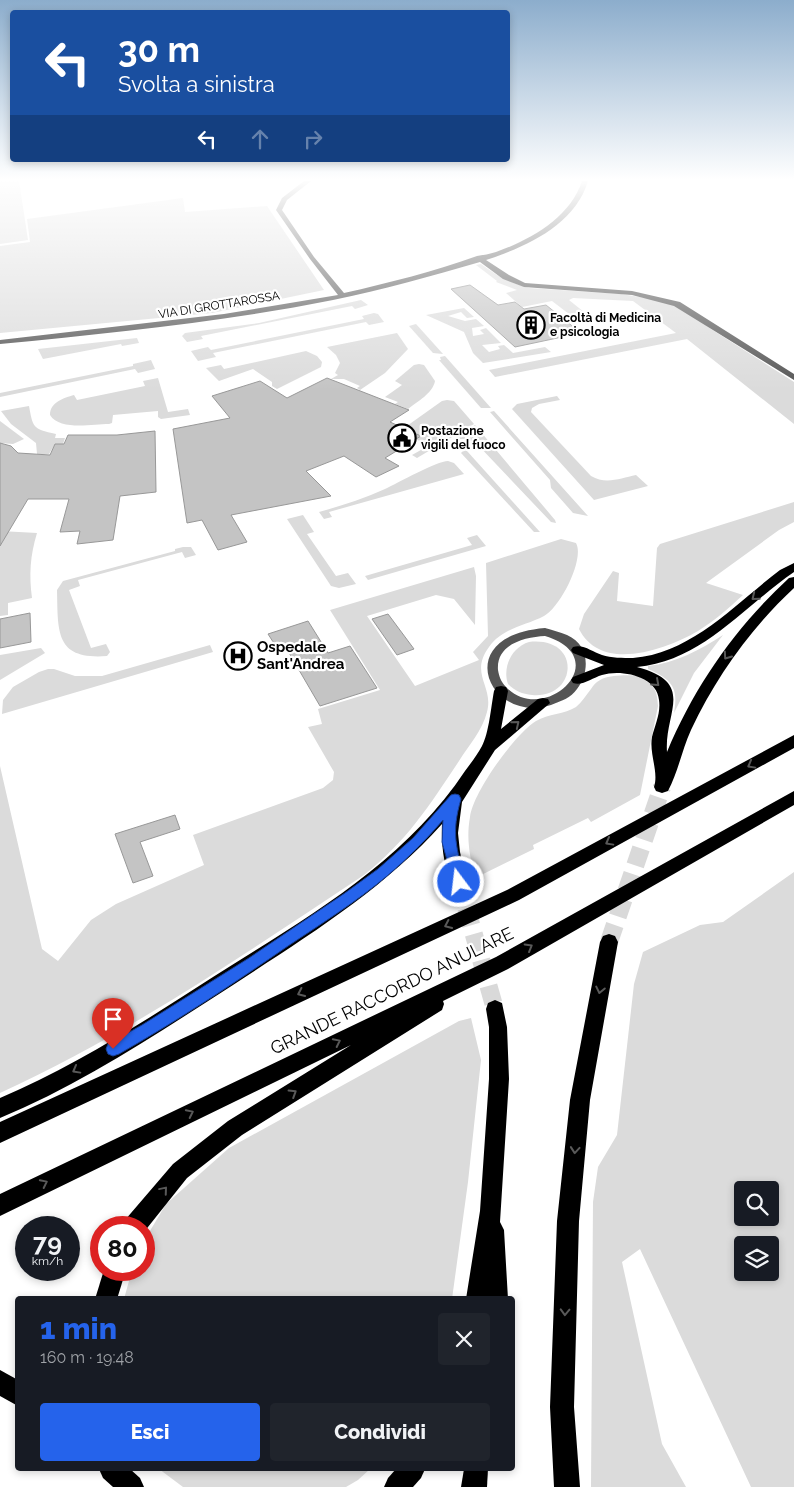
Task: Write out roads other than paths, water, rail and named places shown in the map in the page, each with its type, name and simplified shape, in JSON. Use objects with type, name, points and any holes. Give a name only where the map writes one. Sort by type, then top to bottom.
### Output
[{"type":"highway","points":[[578,650],[600,660],[630,662],[653,660],[680,651],[700,640],[794,567]]},
{"type":"highway","points":[[578,680],[596,672],[619,669],[641,673],[650,677],[662,687],[667,698],[659,745],[663,784],[688,720],[712,678],[749,626],[780,592],[794,581]]},
{"type":"highway","points":[[490,746],[501,691]]},
{"type":"highway","points":[[0,1108],[30,1095],[147,1030],[301,931],[382,873],[417,841],[455,799],[490,746],[543,703]]},
{"type":"highway","points":[[0,1133],[513,895],[794,741]]},
{"type":"highway","name":"GRANDE RACCORDO ANULARE","points":[[0,1204],[502,963],[794,797]]},
{"type":"highway","points":[[455,799],[449,818],[448,842],[459,882]]},
{"type":"highway","points":[[567,1487],[562,1407],[568,1221],[580,1100],[609,942]]},
{"type":"highway","points":[[143,1216],[180,1171],[235,1128],[502,963]]},
{"type":"highway","points":[[477,1296],[491,1211],[500,1079],[498,1027],[495,1010]]},
{"type":"highway","points":[[491,1211],[495,1245],[497,1296]]},
{"type":"highway","points":[[107,1296],[112,1281]]},
{"type":"highway","points":[[0,1382],[15,1392]]},
{"type":"highway","points":[[397,1487],[410,1471]]},
{"type":"highway","points":[[474,1487],[476,1471]]},
{"type":"street","points":[[307,250],[342,295]]},
{"type":"street","name":"VIA DI GROTTAROSSA","points":[[0,342],[193,322],[246,314],[342,295],[425,275],[502,250]]},
{"type":"street","points":[[479,258],[500,274],[524,284],[556,289],[632,293],[677,304],[794,378]]},
{"type":"street","points":[[545,632],[564,638],[578,650],[582,666],[578,680],[569,692],[553,701],[543,703],[522,702],[501,691],[494,678],[492,663],[500,648],[508,642],[525,635],[545,632]]},
{"type":"tunnel","points":[[609,942],[662,787]]},
{"type":"tunnel","points":[[459,882],[495,1009]]},
{"type":"place","name":"Facoltà di Medicina e psicologia","points":[[531,325]]},
{"type":"place","name":"Postazione vigili del fuoco","points":[[402,438]]},
{"type":"place","name":"Ospedale Sant'Andrea","points":[[238,656]]}]
